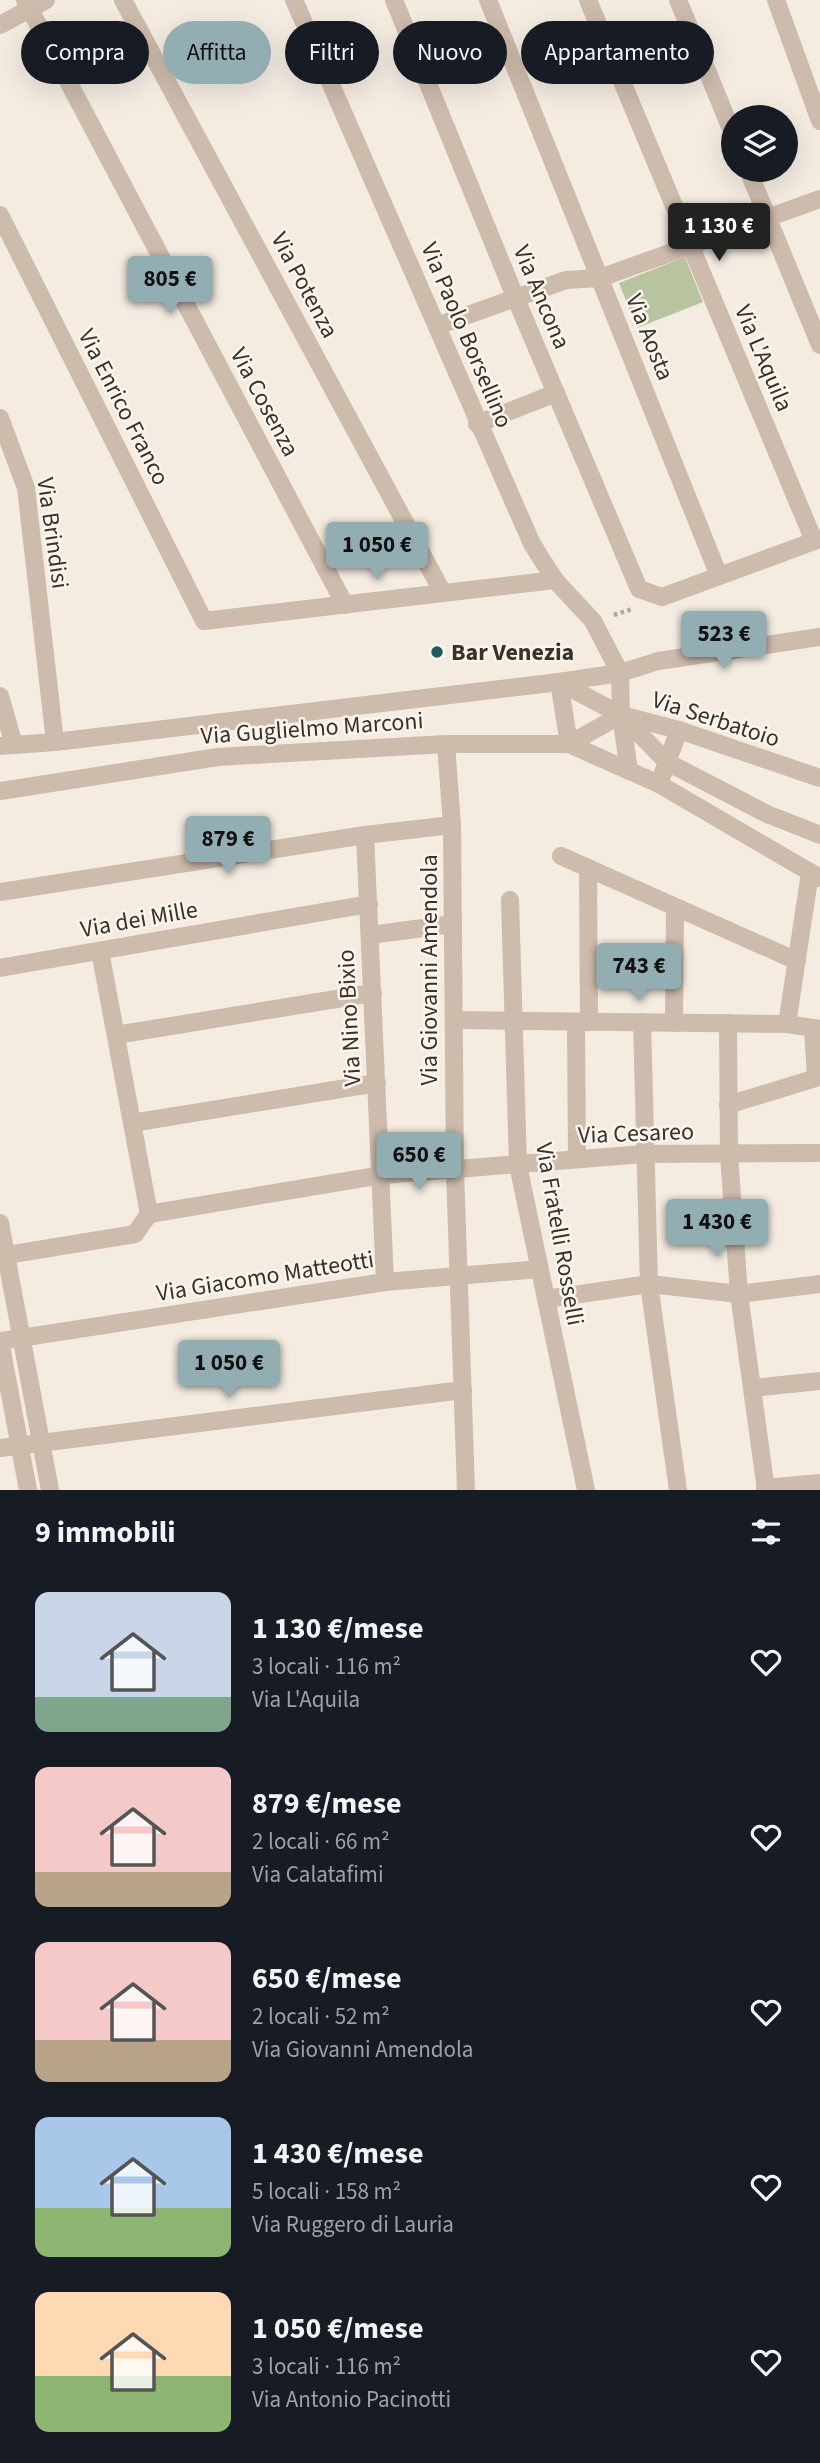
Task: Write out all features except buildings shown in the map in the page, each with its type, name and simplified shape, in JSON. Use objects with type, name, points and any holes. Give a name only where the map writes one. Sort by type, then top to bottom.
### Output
[{"type":"street","points":[[0,24],[27,5],[46,0]]},
{"type":"street","name":"Via Potenza","points":[[123,0],[443,593]]},
{"type":"street","name":"Via Paolo Borsellino","points":[[294,0],[437,326],[477,424],[532,544],[555,580],[593,621],[620,673]]},
{"type":"street","name":"Via Ancona","points":[[394,0],[516,299],[639,589],[662,597],[719,576]]},
{"type":"street","name":"Via Aosta","points":[[488,0],[719,576]]},
{"type":"street","name":"Via L'Aquila","points":[[588,0],[817,540]]},
{"type":"street","points":[[678,0],[721,105]]},
{"type":"street","points":[[776,0],[820,121]]},
{"type":"street","name":"Via Cosenza","points":[[27,5],[345,605]]},
{"type":"street","points":[[753,182],[820,345]]},
{"type":"street","points":[[437,326],[566,280],[600,278],[820,199]]},
{"type":"street","name":"Via Enrico Franco","points":[[0,215],[204,621],[345,605]]},
{"type":"street","points":[[477,424],[556,393]]},
{"type":"street","name":"Via Brindisi","points":[[0,418],[26,488],[55,742]]},
{"type":"street","points":[[719,576],[817,540]]},
{"type":"street","points":[[345,605],[555,580]]},
{"type":"street","name":"Via Guglielmo Marconi","points":[[7,745],[55,742],[559,682],[620,673],[658,662],[820,637]]},
{"type":"street","points":[[620,673],[621,715],[629,771]]},
{"type":"street","points":[[559,682],[621,715]]},
{"type":"street","points":[[559,682],[569,744],[659,784],[815,876],[787,1024]]},
{"type":"street","points":[[0,696],[7,745]]},
{"type":"street","name":"Via Guglielmo Marconi","points":[[0,790],[218,757],[446,744],[569,744],[621,715]]},
{"type":"street","name":"Via Serbatoio","points":[[621,715],[679,730],[820,778]]},
{"type":"street","name":"Via Serbatoio","points":[[621,715],[667,762],[767,814],[820,835]]},
{"type":"street","points":[[659,784],[679,730]]},
{"type":"street","name":"Via Giovanni Amendola","points":[[446,744],[452,825],[454,1171],[466,1490]]},
{"type":"street","points":[[0,892],[365,835],[452,825]]},
{"type":"street","name":"Via Nino Bixio","points":[[365,835],[385,1282]]},
{"type":"street","points":[[561,856],[797,961]]},
{"type":"street","points":[[577,1158],[588,868]]},
{"type":"street","name":"Via Fratelli Rosselli","points":[[510,900],[518,1165],[586,1490]]},
{"type":"street","name":"Via dei Mille","points":[[0,968],[369,904]]},
{"type":"street","points":[[674,1023],[675,907]]},
{"type":"street","points":[[370,935],[453,924]]},
{"type":"street","points":[[3,1256],[135,1234],[149,1214],[100,951]]},
{"type":"street","points":[[116,1035],[373,993]]},
{"type":"street","points":[[455,1020],[787,1024],[817,1029],[816,1078],[728,1105]]},
{"type":"street","points":[[642,1022],[649,1284],[678,1490]]},
{"type":"street","points":[[728,1023],[729,1155],[739,1293],[766,1489],[820,1483]]},
{"type":"street","points":[[132,1123],[377,1083]]},
{"type":"street","name":"Via Cesareo","points":[[149,1214],[382,1175],[644,1154],[820,1153]]},
{"type":"street","points":[[0,1223],[3,1256],[22,1338],[50,1490]]},
{"type":"street","name":"Via Giacomo Matteotti","points":[[0,1341],[385,1282],[540,1269]]},
{"type":"street","points":[[546,1298],[649,1284],[739,1293],[820,1284]]},
{"type":"street","points":[[0,1341],[28,1490]]},
{"type":"street","points":[[753,1388],[820,1381]]},
{"type":"street","points":[[0,1448],[463,1390]]},
{"type":"green space","points":[[685,257],[703,302],[637,328],[619,283]]},
{"type":"place","name":"Bar Venezia","points":[[437,652]]}]
